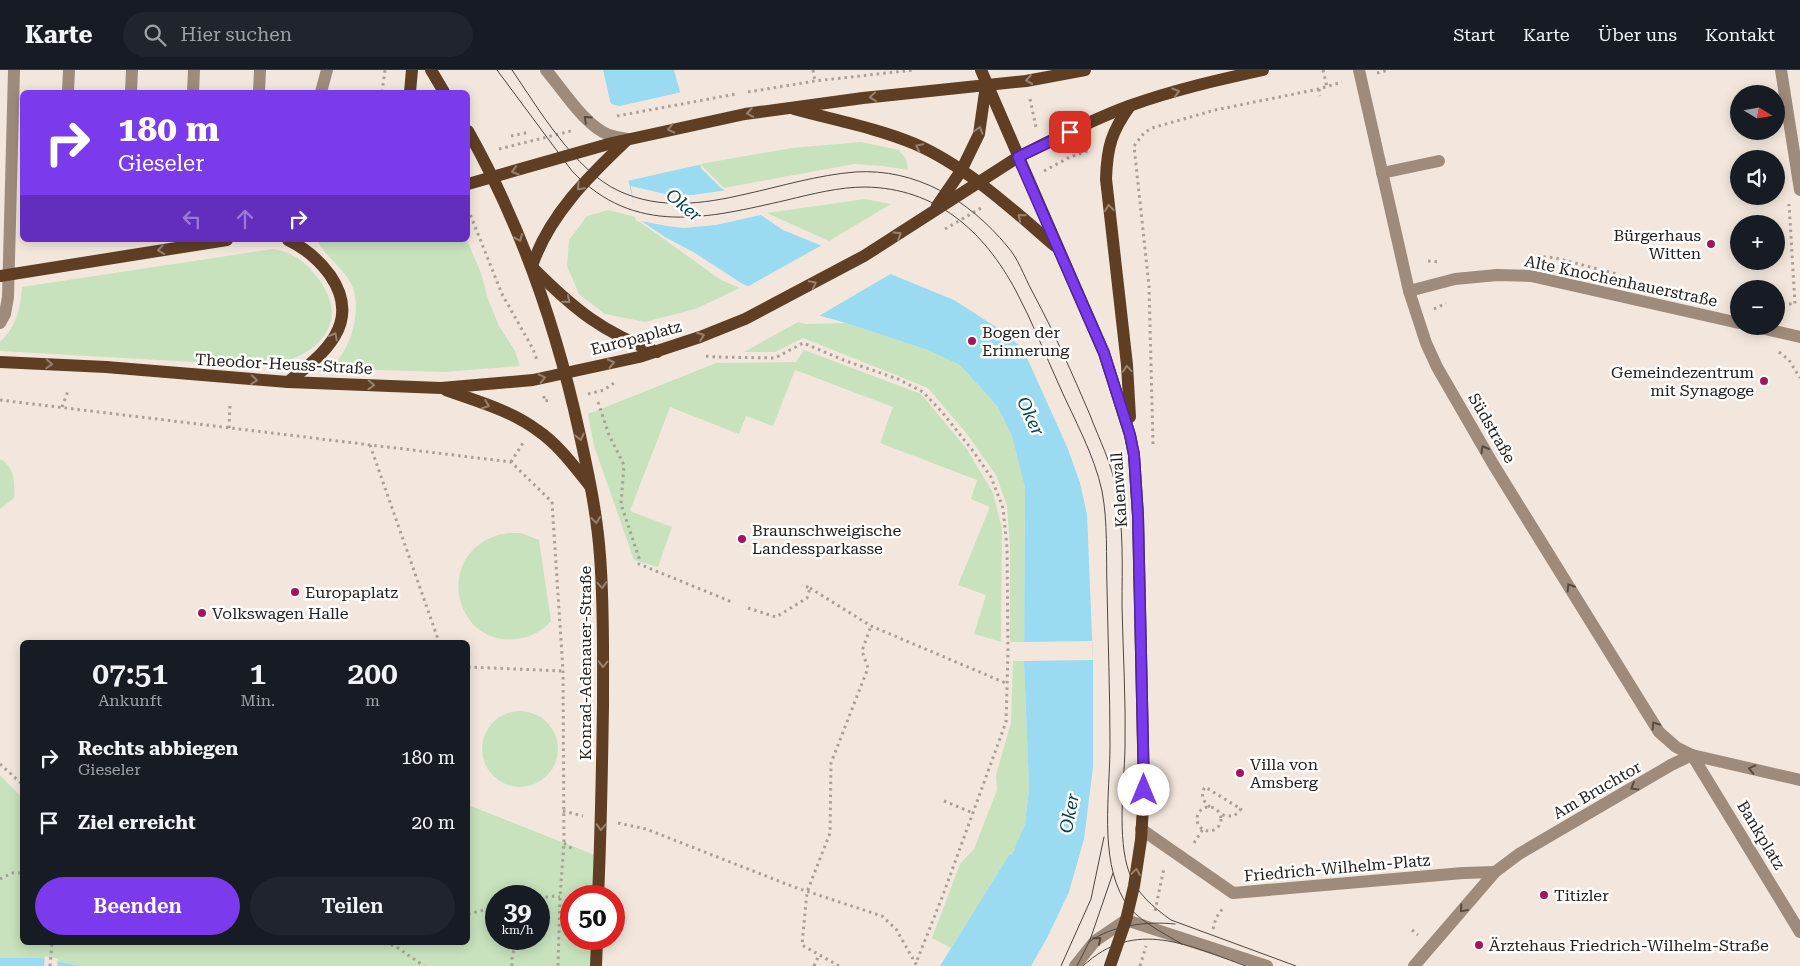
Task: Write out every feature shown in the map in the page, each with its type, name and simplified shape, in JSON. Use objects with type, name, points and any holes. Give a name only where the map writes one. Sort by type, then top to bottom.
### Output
[{"type":"main road","points":[[410,90],[412,70]]},
{"type":"main road","points":[[430,70],[443,90]]},
{"type":"main road","name":"Kalenwall","points":[[981,70],[1104,353],[1130,435],[1134,455],[1138,516],[1144,790],[1142,829],[1134,886],[1126,920],[1110,966]]},
{"type":"main road","points":[[1056,70],[1071,73]]},
{"type":"main road","points":[[470,183],[628,139],[713,120],[873,97],[1026,81],[1085,70]]},
{"type":"main road","name":"Europaplatz","points":[[565,373],[657,352],[746,319],[864,256],[1018,157],[1042,145],[1130,106],[1206,82],[1263,70]]},
{"type":"main road","points":[[931,214],[961,171],[979,134],[986,85]]},
{"type":"main road","points":[[1130,106],[1112,135],[1107,160],[1106,179],[1127,365],[1130,435]]},
{"type":"main road","points":[[787,108],[902,139],[924,149],[978,183],[1018,214],[1058,249]]},
{"type":"main road","points":[[470,135],[493,177],[532,266],[548,312],[565,373]]},
{"type":"main road","points":[[532,266],[541,244],[558,216],[612,144]]},
{"type":"main road","points":[[4,275],[214,242]]},
{"type":"main road","points":[[288,382],[317,359],[330,345],[336,335],[342,311],[339,290],[324,267],[310,253],[291,242]]},
{"type":"main road","points":[[532,266],[562,297],[598,325],[629,342],[657,352]]},
{"type":"main road","name":"Theodor-Heuss-Straße","points":[[0,362],[106,367],[288,382],[441,388],[516,383],[565,373]]},
{"type":"main road","name":"Konrad-Adenauer-Straße","points":[[565,373],[591,487],[600,554],[604,615],[598,885]]},
{"type":"main road","points":[[441,388],[507,413],[538,430],[559,448],[591,487]]},
{"type":"main road","points":[[596,966],[597,950]]},
{"type":"street","points":[[0,323],[5,314],[8,297],[4,275],[14,70]]},
{"type":"street","points":[[68,90],[69,70]]},
{"type":"street","points":[[131,90],[132,70]]},
{"type":"street","points":[[193,90],[194,70]]},
{"type":"street","points":[[259,90],[260,70]]},
{"type":"street","points":[[322,90],[327,70]]},
{"type":"street","points":[[546,70],[582,116],[593,124],[612,144]]},
{"type":"street","points":[[559,70],[570,99]]},
{"type":"street","name":"Südstraße","points":[[1359,70],[1409,291],[1433,359],[1493,464],[1659,732],[1676,747],[1692,755]]},
{"type":"street","points":[[1781,70],[1800,190]]},
{"type":"street","points":[[1382,173],[1440,161]]},
{"type":"street","name":"Alte Knochenhauerstraße","points":[[1409,291],[1456,279],[1497,275],[1531,276],[1730,321]]},
{"type":"street","points":[[1785,334],[1800,337]]},
{"type":"street","points":[[1692,755],[1800,780]]},
{"type":"street","name":"Am Bruchtor","points":[[1495,872],[1519,854],[1671,765],[1692,755]]},
{"type":"street","name":"Bankplatz","points":[[1692,755],[1800,932]]},
{"type":"street","name":"Friedrich-Wilhelm-Platz","points":[[1142,829],[1233,893],[1443,874],[1495,872]]},
{"type":"street","points":[[1414,966],[1495,872]]},
{"type":"street","points":[[1076,966],[1095,942],[1126,920],[1266,966]]},
{"type":"path","points":[[382,90],[385,70]]},
{"type":"path","points":[[813,70],[815,81]]},
{"type":"path","points":[[611,118],[815,81],[913,70]]},
{"type":"path","points":[[1134,146],[1144,133],[1152,128],[1215,110],[1327,88],[1324,70]]},
{"type":"path","points":[[1026,81],[1042,145]]},
{"type":"path","points":[[1319,89],[1320,96]]},
{"type":"path","points":[[481,154],[593,124]]},
{"type":"path","points":[[511,136],[530,132]]},
{"type":"path","points":[[1049,168],[1090,150]]},
{"type":"path","points":[[1785,304],[1795,304],[1788,196]]},
{"type":"path","points":[[470,214],[502,294],[533,349],[538,364]]},
{"type":"path","points":[[703,355],[774,358],[803,343],[923,392],[942,412],[973,451],[990,477],[1003,508],[1007,548],[1008,684],[1006,722],[943,896],[916,964]]},
{"type":"path","points":[[62,407],[68,392]]},
{"type":"path","points":[[0,400],[511,462],[552,502],[563,671],[564,843],[561,885]]},
{"type":"path","points":[[598,402],[609,435],[624,465],[621,504],[639,558],[638,564],[732,602]]},
{"type":"path","points":[[229,428],[230,404]]},
{"type":"path","points":[[511,462],[524,441]]},
{"type":"path","points":[[370,445],[438,640]]},
{"type":"path","points":[[802,585],[810,588],[871,626],[1008,684]]},
{"type":"path","points":[[748,608],[776,617],[807,598],[810,588]]},
{"type":"path","points":[[839,966],[802,945],[807,892],[830,833],[831,763],[868,668],[862,650],[871,626]]},
{"type":"path","points":[[470,667],[563,671]]},
{"type":"path","points":[[0,764],[20,782]]},
{"type":"path","points":[[1210,807],[1204,808],[1198,818],[1199,824],[1203,829],[1214,830],[1219,826],[1221,820],[1220,814],[1216,809],[1206,804],[1202,796],[1202,791],[1206,787],[1225,797],[1241,809],[1234,816],[1220,814]]},
{"type":"path","points":[[944,801],[973,813]]},
{"type":"path","points":[[601,820],[646,830],[807,892],[882,916],[896,929],[916,964]]},
{"type":"path","points":[[1198,837],[1203,829]]},
{"type":"path","points":[[564,843],[574,850]]},
{"type":"path","points":[[0,879],[12,873],[20,873]]},
{"type":"path","points":[[550,897],[560,897],[558,966]]},
{"type":"path","points":[[470,914],[485,910]]},
{"type":"path","points":[[50,966],[52,945]]},
{"type":"path","points":[[392,945],[424,966]]},
{"type":"path","points":[[512,966],[514,950]]},
{"type":"path","points":[[814,966],[819,955]]},
{"type":"green space","points":[[861,142],[899,150],[906,159],[908,170],[854,164],[724,188],[700,164],[792,148]]},
{"type":"green space","points":[[865,199],[891,204],[829,241],[767,213]]},
{"type":"green space","points":[[608,210],[635,217],[636,221],[721,280],[740,288],[695,309],[645,322],[605,314],[579,294],[567,266],[569,240],[587,216]]},
{"type":"green space","points":[[318,242],[468,242],[481,273],[488,299],[499,326],[515,351],[520,366],[444,372],[344,369],[332,371],[331,366],[341,356],[347,346],[353,328],[356,307],[353,288],[349,280]]},
{"type":"green space","points":[[273,249],[292,255],[308,266],[327,294],[332,310],[330,324],[324,336],[314,347],[284,362],[267,366],[0,351],[0,342],[6,336],[17,317],[22,287]]},
{"type":"green space","points":[[798,322],[806,324],[846,323],[928,350],[960,365],[998,407],[1012,436],[1025,488],[1024,642],[1010,642],[1010,548],[1007,506],[996,475],[967,434],[928,388],[803,338],[775,352],[744,352]]},
{"type":"green space","points":[[804,350],[921,394],[966,448],[993,493],[1002,529],[1001,642],[974,634],[986,595],[958,585],[990,507],[971,499],[977,480],[880,443],[893,407],[795,370],[773,426],[746,416],[739,434],[670,407],[630,511],[672,527],[658,567],[634,560],[594,446],[588,414],[716,363],[796,362]]},
{"type":"green space","points":[[0,459],[9,466],[13,476],[14,498],[0,509]]},
{"type":"green space","points":[[508,533],[521,533],[539,540],[551,621],[536,633],[517,639],[494,637],[477,628],[465,612],[459,594],[460,574],[468,556],[484,541]]},
{"type":"green space","points":[[1013,661],[1024,661],[1029,788],[1025,824],[1012,856],[1009,855],[951,948],[932,938],[960,864],[974,849],[997,790],[996,775],[1011,723]]},
{"type":"green space","points":[[513,711],[527,711],[541,717],[552,728],[558,742],[555,764],[547,776],[527,787],[513,787],[499,781],[488,770],[482,756],[482,742],[488,728],[499,717]]},
{"type":"green space","points":[[0,775],[20,796],[20,945],[470,945],[470,806],[600,857],[599,885],[560,885],[560,950],[597,950],[596,966],[81,966],[41,958],[0,958]]},
{"type":"water","name":"Oker","points":[[603,70],[674,70],[701,168],[721,188],[783,230],[954,300],[1004,332],[1023,349],[1068,449],[1080,483],[1087,514],[1093,660],[1093,767],[1084,839],[1069,892],[1031,966],[940,966],[1009,855],[1012,855],[1025,824],[1029,788],[1024,661],[1025,488],[1012,436],[998,407],[960,365],[928,350],[803,311],[741,283],[637,218]]},
{"type":"water","points":[[0,958],[41,958],[81,966],[0,966]]},
{"type":"pier","points":[[682,92],[703,164],[627,181],[608,102],[620,106]]},
{"type":"pier","points":[[631,186],[669,195],[693,195],[728,190],[765,214],[716,225],[684,228],[636,220]]},
{"type":"pier","points":[[824,244],[894,272],[817,317],[802,313],[745,288]]},
{"type":"pier","points":[[1092,641],[1093,660],[1024,661],[1024,642]]},
{"type":"pier","points":[[45,956],[58,959],[57,966],[44,966]]},
{"type":"tram line","points":[[497,70],[572,171],[596,192],[621,206],[647,214],[674,217],[701,216],[758,207],[816,193],[855,187],[891,189],[914,195],[936,205],[955,217],[973,232],[989,250],[1003,269],[1028,314],[1089,450],[1102,491],[1106,527],[1110,706],[1108,825],[1111,865],[1116,883],[1124,900],[1135,913],[1150,925],[1182,944]]},
{"type":"tram line","points":[[512,70],[546,120],[587,169],[603,182],[634,197],[666,203],[698,202],[730,198],[827,176],[855,172],[877,172],[899,175],[940,190],[976,214],[1007,246],[1021,267],[1070,368],[1112,470],[1119,503],[1125,713],[1122,828],[1125,858],[1132,880],[1146,899],[1171,920],[1296,966]]},
{"type":"tram line","points":[[1061,966],[1091,899],[1104,837]]},
{"type":"tram line","points":[[1077,966],[1090,940],[1113,873]]},
{"type":"tram line","points":[[1089,942],[1098,936],[1119,928],[1153,923],[1175,924]]},
{"type":"tram line","points":[[1083,966],[1103,951],[1122,943],[1142,939],[1163,940],[1183,944],[1246,966]]},
{"type":"place","name":"Bürgerhaus Witten","points":[[1711,244]]},
{"type":"place","name":"Bogen der Erinnerung","points":[[972,341]]},
{"type":"place","name":"Gemeindezentrum mit Synagoge","points":[[1764,381]]},
{"type":"place","name":"Braunschweigische Landessparkasse","points":[[742,539]]},
{"type":"place","name":"Europaplatz","points":[[295,592]]},
{"type":"place","name":"Volkswagen Halle","points":[[202,613]]},
{"type":"place","name":"Villa von Amsberg","points":[[1240,773]]},
{"type":"place","name":"Titizler","points":[[1544,895]]},
{"type":"place","name":"Ärztehaus Friedrich-Wilhelm-Straße","points":[[1479,945]]},
{"type":"route","points":[[1070,132],[1018,157],[1104,353],[1130,435],[1134,455],[1138,516],[1144,790]]}]
